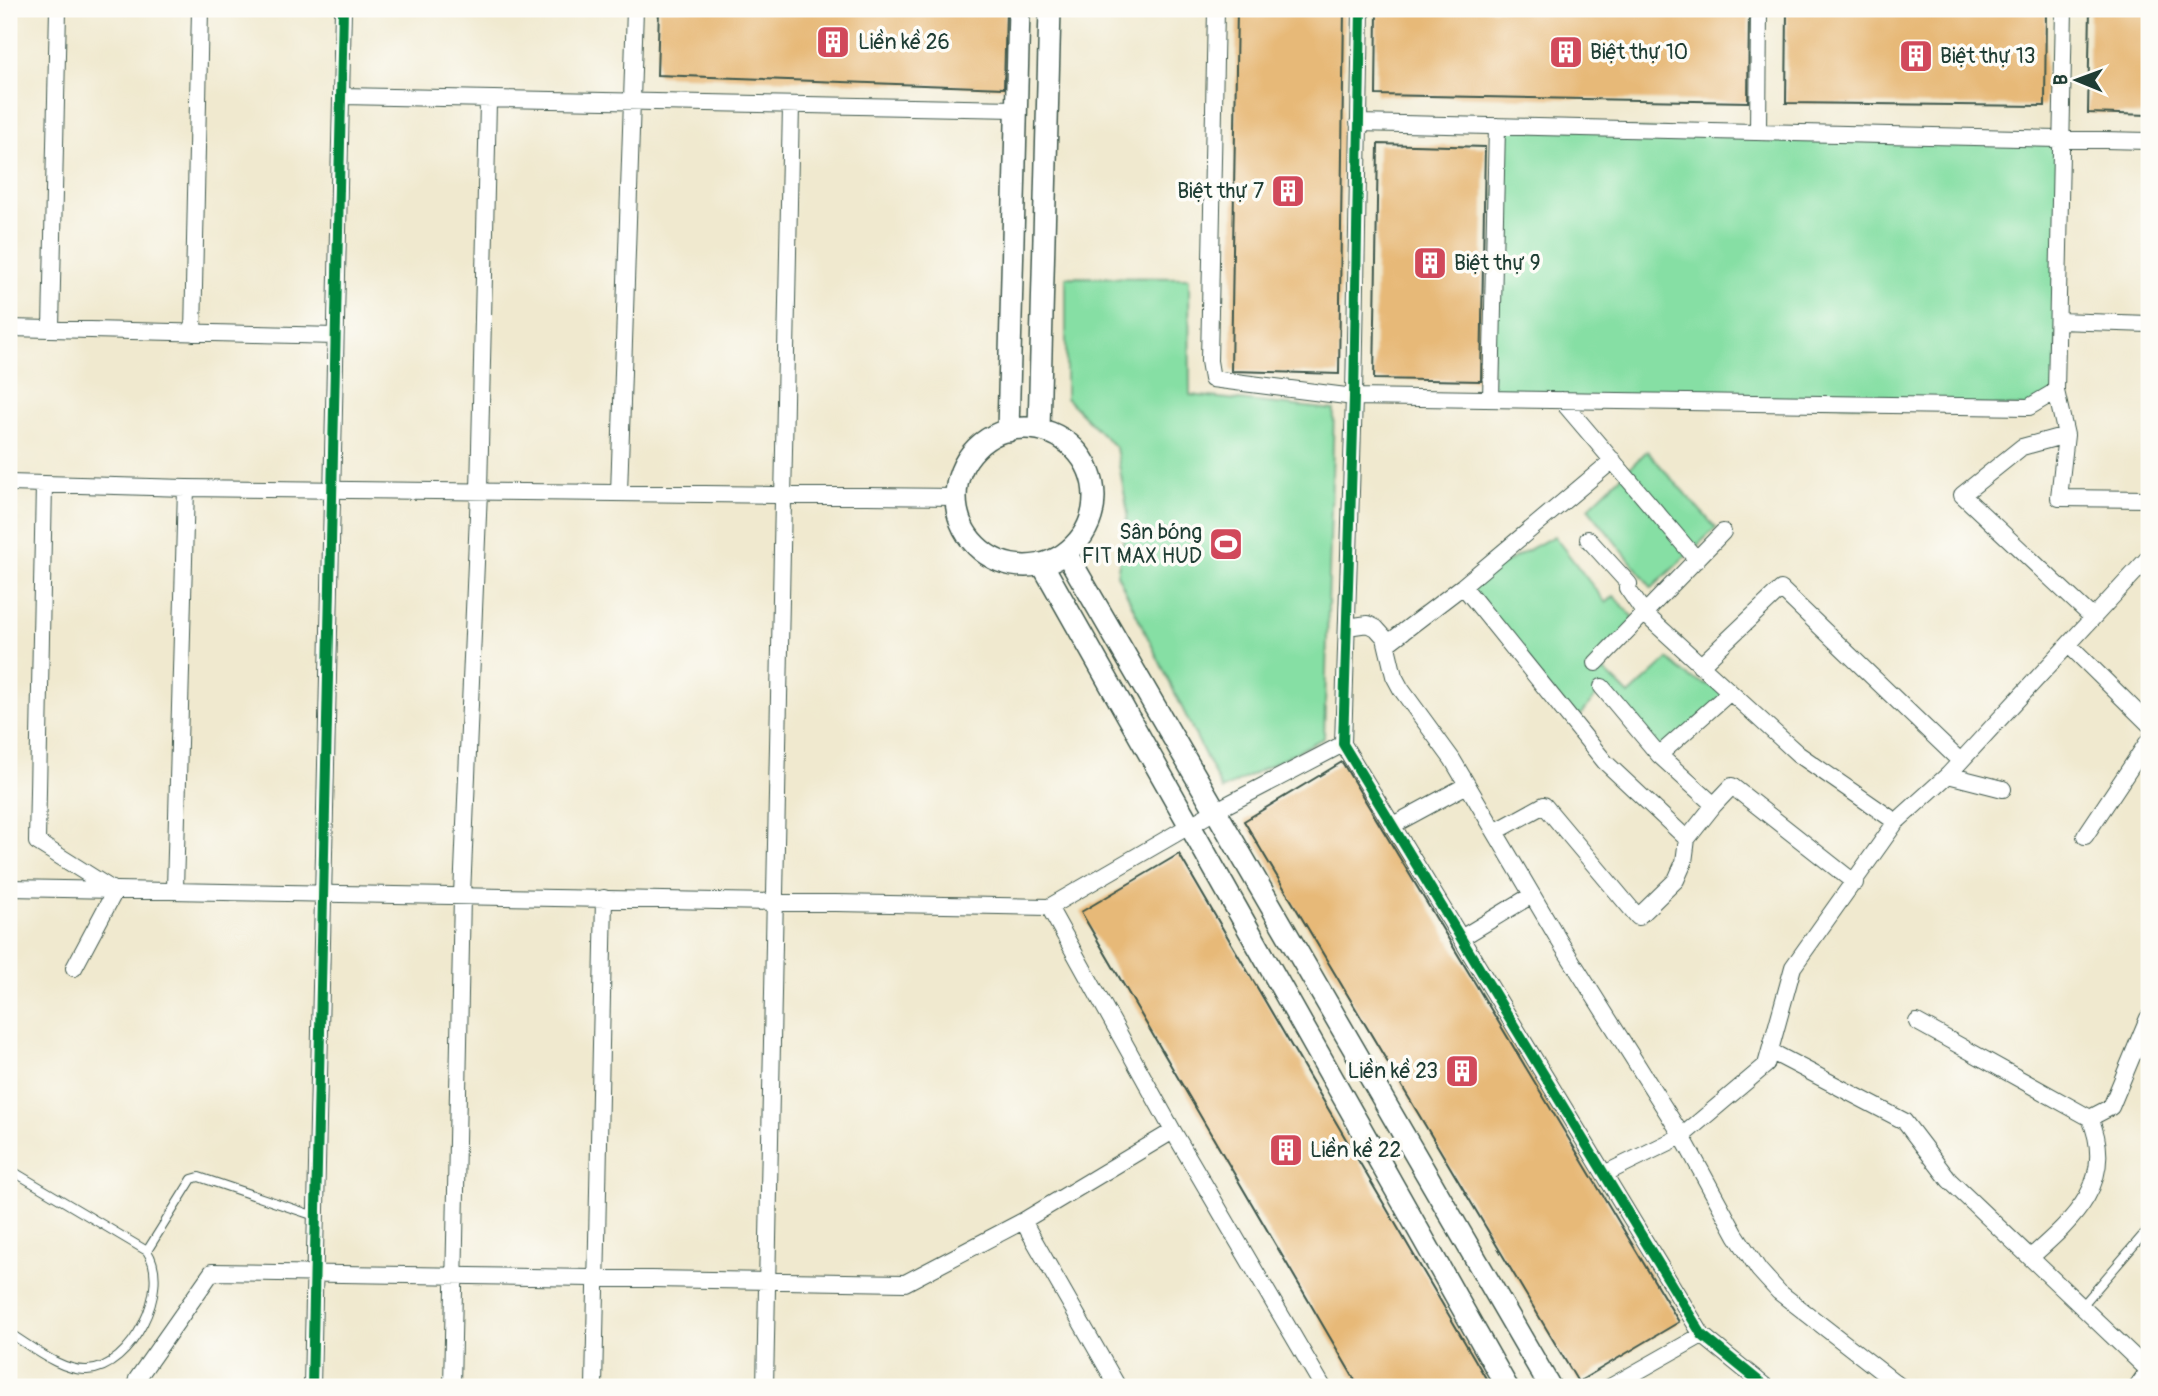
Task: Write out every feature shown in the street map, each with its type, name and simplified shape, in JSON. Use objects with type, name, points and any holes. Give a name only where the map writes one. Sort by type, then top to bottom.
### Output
[{"type":"main road","points":[[1009,431],[1019,9]]},
{"type":"main road","points":[[1039,429],[1050,9]]},
{"type":"main road","points":[[1039,429],[1058,436],[1074,448],[1086,464],[1093,484],[1094,503],[1080,540],[1066,553],[1042,564],[1025,567],[1004,563],[985,554],[969,538],[959,519],[956,497],[959,477],[968,459],[982,443],[1009,431],[1039,429]]},
{"type":"main road","points":[[1066,553],[1550,1387]]},
{"type":"main road","points":[[1042,564],[1507,1387]]},
{"type":"main road","points":[[2142,1387],[2149,1377]]},
{"type":"street","points":[[51,328],[58,9]]},
{"type":"street","points":[[193,333],[200,9]]},
{"type":"street","points":[[312,1387],[326,892],[343,9]]},
{"type":"street","points":[[619,493],[635,9]]},
{"type":"street","points":[[1216,9],[1209,361],[1212,379],[1354,397],[2029,407],[2056,391]]},
{"type":"street","points":[[1361,9],[1354,397],[1343,744],[1702,1335],[1766,1387]]},
{"type":"street","points":[[1758,132],[1759,9]]},
{"type":"street","points":[[2064,9],[2056,391],[2066,435],[2059,498],[2149,499]]},
{"type":"street","points":[[342,96],[488,102],[1016,109]]},
{"type":"street","points":[[452,1387],[462,895],[479,491],[488,102]]},
{"type":"street","points":[[765,1387],[791,105]]},
{"type":"street","points":[[1358,123],[2149,141]]},
{"type":"street","points":[[1491,399],[1497,126]]},
{"type":"street","points":[[2057,321],[2149,324]]},
{"type":"street","points":[[9,328],[335,337]]},
{"type":"street","points":[[1561,400],[1697,560]]},
{"type":"street","points":[[2066,435],[2022,447],[1962,495],[2092,617]]},
{"type":"street","points":[[1387,643],[1463,586],[1613,460]]},
{"type":"street","points":[[9,483],[186,488],[956,497]]},
{"type":"street","points":[[44,484],[37,842],[115,891]]},
{"type":"street","points":[[175,889],[186,488]]},
{"type":"street","points":[[1596,663],[1723,532]]},
{"type":"street","points":[[1588,539],[1629,584],[1627,588],[1645,614],[1700,666],[1798,754],[1896,822]]},
{"type":"street","points":[[1604,1174],[1682,1136],[1766,1065],[1793,967],[1856,883],[1896,822],[1948,775],[2149,556]]},
{"type":"street","points":[[1463,586],[1605,762],[1687,839]]},
{"type":"street","points":[[1700,666],[1781,589],[1959,760]]},
{"type":"street","points":[[1347,627],[1368,624],[1376,628],[1387,643],[1401,689],[1436,735],[1467,785],[1682,1136],[1736,1235],[1769,1283],[1901,1387]]},
{"type":"street","points":[[2069,645],[2149,724]]},
{"type":"street","points":[[1602,687],[1659,755],[1714,805]]},
{"type":"street","points":[[1659,755],[1729,692]]},
{"type":"street","points":[[2085,836],[2149,740]]},
{"type":"street","points":[[9,888],[1049,907],[1216,811],[1343,744]]},
{"type":"street","points":[[1948,775],[2003,789]]},
{"type":"street","points":[[1392,825],[1467,785]]},
{"type":"street","points":[[1495,832],[1544,805],[1638,917],[1676,880],[1684,862],[1687,839],[1732,786],[1856,883]]},
{"type":"street","points":[[74,968],[115,891]]},
{"type":"street","points":[[1461,937],[1532,895]]},
{"type":"street","points":[[594,1387],[604,898]]},
{"type":"street","points":[[1049,907],[1173,1131],[1323,1387]]},
{"type":"street","points":[[2090,1118],[2107,1111],[2112,1105],[2148,1018]]},
{"type":"street","points":[[1917,1022],[2090,1118],[2099,1144],[2094,1179],[2088,1196],[2071,1221],[2031,1257]]},
{"type":"street","points":[[1770,1051],[1904,1121],[1949,1180],[2149,1371]]},
{"type":"street","points":[[135,1387],[137,1379],[212,1272],[905,1283],[1023,1222],[1173,1131]]},
{"type":"street","points":[[1023,1222],[1118,1387]]},
{"type":"street","points":[[1610,1387],[1702,1335]]},
{"type":"lane","points":[[9,1169],[146,1251],[154,1261],[157,1275],[154,1300],[137,1334],[105,1366],[83,1371],[63,1365],[9,1333]]},
{"type":"lane","points":[[146,1251],[188,1182],[199,1177],[318,1217]]},
{"type":"lane","points":[[2082,1306],[2149,1228]]},
{"type":"green space","points":[[1497,126],[2061,139],[2056,391],[2029,407],[1491,399]]},
{"type":"green space","name":"Sân bóng FIT MAX HUD","points":[[1066,277],[1189,278],[1190,395],[1334,410],[1324,738],[1222,790],[1117,574],[1128,513],[1116,448],[1066,398]]},
{"type":"green space","points":[[1647,451],[1716,528],[1652,588],[1588,508]]},
{"type":"green space","points":[[1554,536],[1606,603],[1614,596],[1637,622],[1596,663],[1629,695],[1668,659],[1690,678],[1729,693],[1659,755],[1602,688],[1575,723],[1463,586]]},
{"type":"building","name":"Liền kề 26","points":[[659,9],[1006,9],[1004,88],[657,75]]},
{"type":"building","name":"Biệt thự 7","points":[[1237,9],[1344,9],[1339,374],[1231,371]]},
{"type":"building","name":"Biệt thự 10","points":[[1377,9],[1749,9],[1748,102],[1376,95]]},
{"type":"building","name":"Biệt thự 13","points":[[1787,9],[2046,9],[2045,106],[1786,103]]},
{"type":"building","points":[[2090,9],[2149,9],[2149,115],[2088,113]]},
{"type":"building","name":"Biệt thự 9","points":[[1378,144],[1485,147],[1481,381],[1374,379]]},
{"type":"building","name":"Liền kề 23","points":[[1342,762],[1679,1322],[1578,1382],[1244,821]]},
{"type":"building","name":"Liền kề 22","points":[[1179,854],[1491,1387],[1359,1387],[1081,912]]},
{"type":"cycle path","points":[[312,1387],[343,9]]},
{"type":"cycle path","points":[[1361,9],[1354,397],[1343,744],[1702,1335],[1766,1387]]},
{"type":"place","name":"Liền kề 26","points":[[833,42]]},
{"type":"place","name":"Biệt thự 10","points":[[1566,52]]},
{"type":"place","name":"Biệt thự 13","points":[[1916,56]]},
{"type":"place","name":"Biệt thự 7","points":[[1288,191]]},
{"type":"place","name":"Biệt thự 9","points":[[1430,263]]},
{"type":"place","name":"Sân bóng FIT MAX HUD","points":[[1226,544]]},
{"type":"place","name":"Liền kề 23","points":[[1462,1071]]},
{"type":"place","name":"Liền kề 22","points":[[1286,1150]]}]
